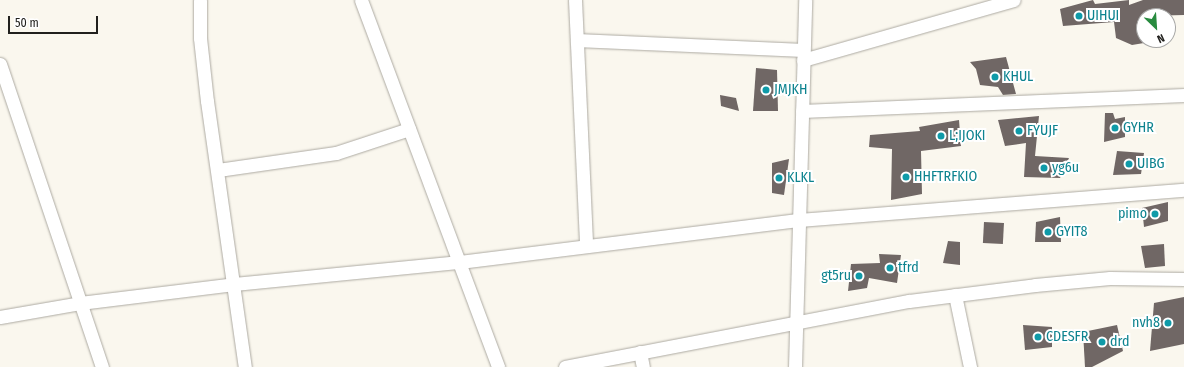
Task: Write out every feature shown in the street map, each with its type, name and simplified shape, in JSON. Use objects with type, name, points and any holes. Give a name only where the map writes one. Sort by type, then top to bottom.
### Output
[{"type":"street","points":[[200,0],[200,38],[245,367]]},
{"type":"street","points":[[361,0],[498,367]]},
{"type":"street","points":[[575,0],[586,246]]},
{"type":"street","points":[[795,367],[804,0]]},
{"type":"street","points":[[577,40],[803,55],[1014,0]]},
{"type":"street","points":[[0,67],[102,367]]},
{"type":"street","points":[[802,111],[1184,95]]},
{"type":"street","points":[[218,170],[336,152],[409,129]]},
{"type":"street","points":[[0,317],[80,303],[234,284],[460,262],[799,220],[1184,190]]},
{"type":"street","points":[[565,367],[796,322],[955,295],[1110,278],[1184,279]]},
{"type":"street","points":[[955,295],[970,367]]},
{"type":"street","points":[[640,352],[643,367]]},
{"type":"building","points":[[1093,0],[1095,4],[1129,0],[1129,5],[1143,0],[1184,0],[1184,15],[1176,15],[1176,8],[1136,8],[1136,44],[1132,45],[1116,38],[1114,22],[1063,26],[1060,9]]},
{"type":"building","name":"KHUL","points":[[1006,57],[1016,94],[1003,95],[998,87],[980,85],[976,69],[970,62]]},
{"type":"building","name":"JMJKH","points":[[756,68],[777,70],[778,111],[753,111]]},
{"type":"building","points":[[720,95],[736,98],[739,111],[721,106]]},
{"type":"building","name":"GYHR","points":[[1105,113],[1113,113],[1115,119],[1125,117],[1125,137],[1104,142]]},
{"type":"building","points":[[1039,116],[1035,156],[1069,158],[1060,178],[1024,177],[1026,143],[1005,146],[998,120]]},
{"type":"building","points":[[959,120],[961,146],[921,151],[922,194],[891,200],[892,149],[869,147],[870,135],[920,131],[919,127]]},
{"type":"building","name":"UIBG","points":[[1117,151],[1144,153],[1141,174],[1113,175]]},
{"type":"building","name":"KLKL","points":[[789,159],[784,195],[772,193],[772,163]]},
{"type":"building","name":"pimo","points":[[1168,202],[1168,221],[1144,227],[1142,208]]},
{"type":"building","name":"GYIT8","points":[[1060,217],[1061,242],[1035,242],[1036,222]]},
{"type":"building","points":[[984,222],[1004,223],[1003,244],[983,243]]},
{"type":"building","points":[[948,241],[960,242],[960,265],[943,263]]},
{"type":"building","points":[[1164,244],[1165,266],[1145,268],[1141,246]]},
{"type":"building","points":[[879,254],[901,255],[897,283],[869,278],[867,288],[848,291],[851,264],[880,263]]},
{"type":"building","name":"nvh8","points":[[1184,297],[1184,344],[1150,351],[1154,303]]},
{"type":"building","name":"CDESFR","points":[[1023,325],[1052,327],[1052,347],[1025,350]]},
{"type":"building","name":"drd","points":[[1117,325],[1123,351],[1092,367],[1085,367],[1083,332]]},
{"type":"place","name":"UIHUI","points":[[1079,16]]},
{"type":"place","name":"KHUL","points":[[995,77]]},
{"type":"place","name":"JMJKH","points":[[766,90]]},
{"type":"place","name":"GYHR","points":[[1115,128]]},
{"type":"place","name":"FYUJF","points":[[1019,131]]},
{"type":"place","name":"L;IJOKI","points":[[941,136]]},
{"type":"place","name":"UIBG","points":[[1129,164]]},
{"type":"place","name":"yg6u","points":[[1044,168]]},
{"type":"place","name":"HHFTRFKIO","points":[[906,177]]},
{"type":"place","name":"KLKL","points":[[779,178]]},
{"type":"place","name":"pimo","points":[[1155,214]]},
{"type":"place","name":"GYIT8","points":[[1048,232]]},
{"type":"place","name":"tfrd","points":[[890,268]]},
{"type":"place","name":"gt5ru","points":[[859,276]]},
{"type":"place","name":"nvh8","points":[[1168,323]]},
{"type":"place","name":"CDESFR","points":[[1038,337]]},
{"type":"place","name":"drd","points":[[1102,342]]}]
